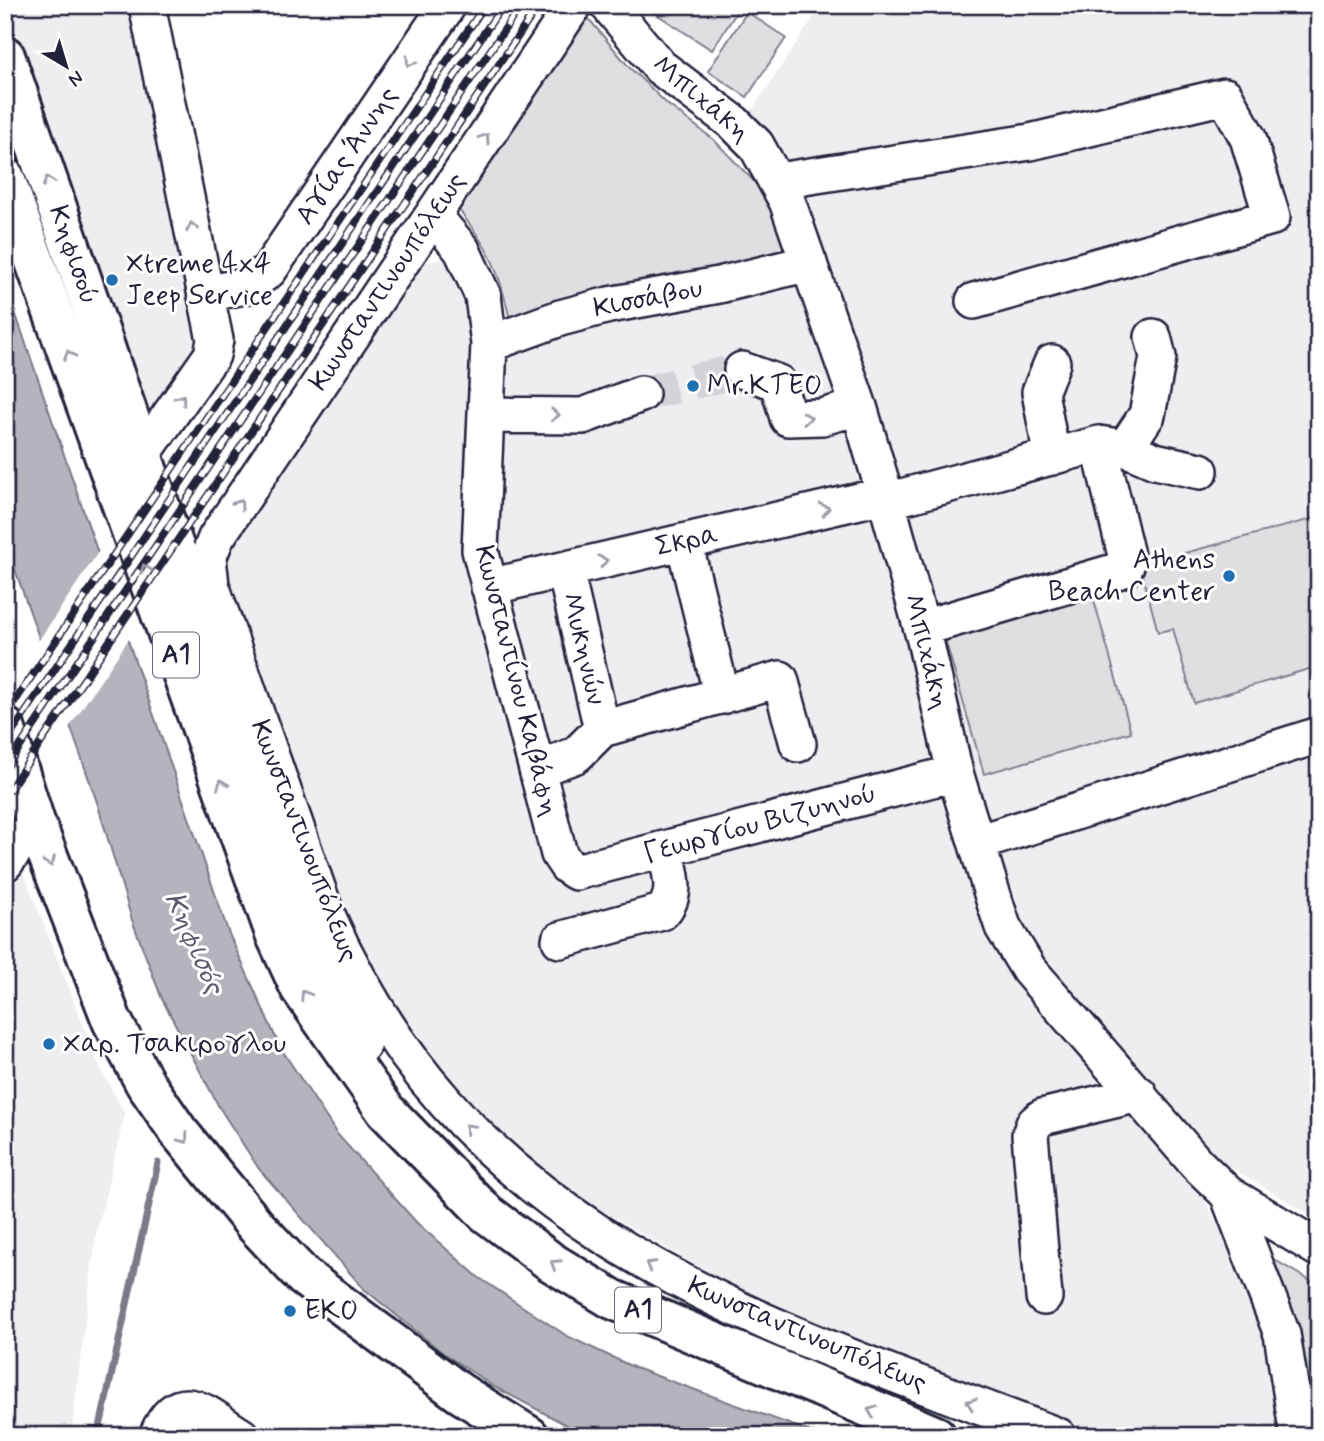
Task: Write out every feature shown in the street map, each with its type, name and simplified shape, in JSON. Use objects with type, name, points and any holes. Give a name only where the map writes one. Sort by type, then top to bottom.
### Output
[{"type":"main road","name":"Κηφισού","points":[[5,56],[304,917],[350,1024],[379,1077],[386,1111]]},
{"type":"main road","name":"Α1","points":[[5,178],[276,936],[300,988],[386,1111],[486,1213],[551,1262],[612,1299],[936,1436]]},
{"type":"main road","points":[[5,727],[35,822],[112,1021],[151,1093],[211,1174],[261,1233],[304,1277],[460,1393],[530,1436]]},
{"type":"main road","points":[[384,1338],[427,1387],[484,1436]]},
{"type":"street","points":[[142,455],[212,355],[215,340],[147,5]]},
{"type":"street","name":"Κωνσταντινουπόλεως","points":[[574,5],[216,538],[208,558],[211,585],[326,913],[352,969],[395,1040],[453,1112],[491,1152],[574,1218],[699,1292],[783,1330],[1058,1436]]},
{"type":"street","name":"Μπιχάκη","points":[[608,5],[660,67],[734,122],[757,145],[778,181],[810,263],[859,407],[922,628],[955,773],[1003,927],[1015,949],[1029,970],[1197,1164],[1228,1194],[1319,1249]]},
{"type":"street","name":"Αγίας Άννης","points":[[206,293],[249,285],[270,270],[436,11]]},
{"type":"street","points":[[778,181],[1030,142],[1225,96],[1248,138],[1272,217],[974,301]]},
{"type":"street","name":"Κωνσταντίνου Καβάφη","points":[[433,215],[463,250],[476,275],[485,304],[489,344],[479,530],[489,587],[559,854],[567,866]]},
{"type":"street","name":"Κισσάβου","points":[[489,344],[560,318],[609,304],[719,285],[810,263]]},
{"type":"street","points":[[1112,446],[1147,415],[1158,357],[1153,337]]},
{"type":"street","points":[[1052,363],[1040,392],[1052,457]]},
{"type":"street","points":[[742,370],[778,383],[788,418],[822,417],[859,407]]},
{"type":"street","points":[[487,415],[583,416],[641,394]]},
{"type":"street","points":[[1112,446],[1155,461],[1200,471]]},
{"type":"street","points":[[922,628],[1124,569],[1127,563],[1112,446]]},
{"type":"street","name":"Σκρα","points":[[489,587],[886,498],[1052,457],[1112,446]]},
{"type":"street","points":[[684,542],[722,696]]},
{"type":"street","name":"Μυκηνών","points":[[565,569],[602,729]]},
{"type":"street","points":[[538,769],[576,755],[602,729],[780,679],[798,744]]},
{"type":"street","points":[[977,843],[1319,736]]},
{"type":"street","name":"Γεωργίου Βιζυηνού","points":[[567,866],[576,872],[955,773]]},
{"type":"street","points":[[5,863],[35,822]]},
{"type":"street","points":[[560,940],[662,912],[671,902],[673,887],[665,849]]},
{"type":"street","points":[[1044,1297],[1030,1135],[1034,1124],[1042,1116],[1139,1094]]},
{"type":"street","points":[[1228,1194],[1282,1334],[1298,1436]]},
{"type":"street","points":[[158,1436],[167,1414],[182,1406],[197,1408],[242,1436]]},
{"type":"shaded area","points":[[5,5],[136,5],[202,341],[164,403],[146,408],[134,403],[5,26]]},
{"type":"shaded area","points":[[822,5],[1319,5],[1319,1220],[1222,1162],[1195,1184],[1253,1286],[1279,1376],[1285,1436],[1096,1436],[789,1319],[527,1167],[443,1075],[410,1031],[376,975],[345,910],[228,578],[226,561],[243,528],[421,263],[444,259],[450,267],[465,306],[469,330],[469,361],[630,313],[811,226],[779,146],[767,127],[750,113]]},
{"type":"shaded area","points":[[644,6],[740,7],[712,50]]},
{"type":"shaded area","points":[[747,12],[786,38],[747,97],[708,71]]},
{"type":"shaded area","points":[[588,18],[629,67],[667,104],[713,139],[772,200],[791,257],[510,320],[502,287],[492,262],[479,237],[459,210]]},
{"type":"shaded area","points":[[1319,517],[1319,666],[1194,703],[1173,629],[1158,632],[1140,565]]},
{"type":"shaded area","points":[[1093,597],[1131,732],[984,774],[945,639]]},
{"type":"shaded area","points":[[22,869],[101,1070],[125,1114],[96,1234],[71,1436],[5,1436],[5,883]]},
{"type":"shaded area","points":[[1263,1253],[1319,1286],[1319,1436],[1314,1436],[1303,1349],[1296,1317]]},
{"type":"water","name":"Κηφισός","points":[[5,283],[229,934],[280,1047],[337,1134],[417,1223],[478,1277],[567,1336],[635,1368],[822,1436],[587,1436],[493,1386],[443,1353],[364,1289],[259,1169],[219,1107],[162,999],[132,920],[97,802],[5,541]]},
{"type":"pier","points":[[99,551],[129,639],[68,729],[37,643]]},
{"type":"waterway","points":[[98,1436],[158,1163]]},
{"type":"tunnel","points":[[641,394],[742,370]]},
{"type":"railway","points":[[5,716],[485,5]]},
{"type":"railway","points":[[5,743],[503,5]]},
{"type":"railway","points":[[5,769],[521,5]]},
{"type":"railway","points":[[5,796],[539,5]]},
{"type":"place","name":"Xtreme 4x4 Jeep Service","points":[[112,280]]},
{"type":"place","name":"Mr.KTEO","points":[[693,386]]},
{"type":"place","name":"Athens Beach Center","points":[[1229,576]]},
{"type":"place","name":"Χαρ. Τσακιρογλου","points":[[49,1044]]},
{"type":"place","name":"EKO","points":[[290,1311]]}]
